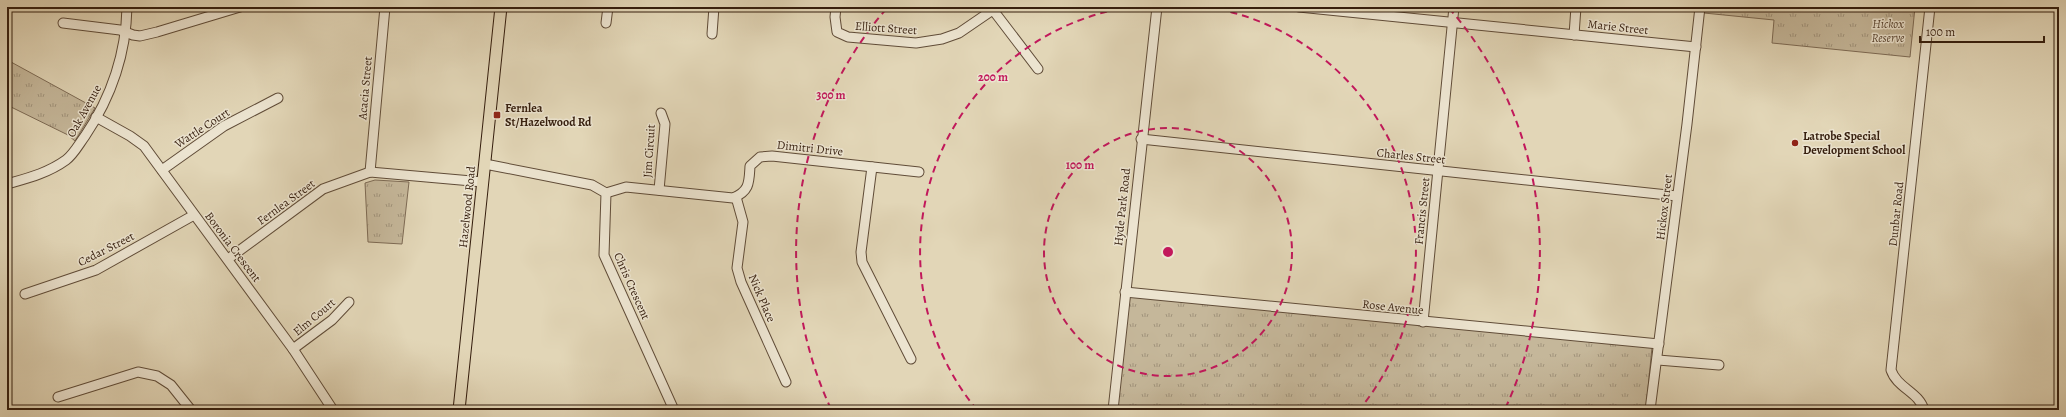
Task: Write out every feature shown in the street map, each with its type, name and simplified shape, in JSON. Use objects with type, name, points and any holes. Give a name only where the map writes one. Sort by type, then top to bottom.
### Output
[{"type":"main road","name":"Hazelwood Road","points":[[459,410],[501,7]]},
{"type":"street","name":"Oak Avenue","points":[[7,184],[44,173],[68,158],[96,117],[108,94],[121,61],[127,34],[127,7]]},
{"type":"street","points":[[64,23],[120,30],[127,34],[140,36],[240,7]]},
{"type":"street","name":"Acacia Street","points":[[370,172],[385,7]]},
{"type":"street","points":[[606,23],[608,7]]},
{"type":"street","points":[[712,34],[714,7]]},
{"type":"street","name":"Elliott Street","points":[[836,7],[835,17],[837,32],[848,37],[916,43],[942,40],[959,33],[995,9]]},
{"type":"street","name":"Hyde Park Road","points":[[1113,410],[1124,292],[1157,7]]},
{"type":"street","name":"Marie Street","points":[[1299,7],[1696,46]]},
{"type":"street","name":"Francis Street","points":[[1423,322],[1454,7]]},
{"type":"street","points":[[1574,35],[1576,7]]},
{"type":"street","name":"Hickox Street","points":[[1650,410],[1658,360],[1700,7]]},
{"type":"street","name":"Dunbar Road","points":[[1924,410],[1920,401],[1897,382],[1891,370],[1930,7]]},
{"type":"street","points":[[995,9],[1038,69]]},
{"type":"street","name":"Wattle Court","points":[[162,170],[224,126],[278,98]]},
{"type":"street","name":"Jim Circuit","points":[[659,190],[665,124],[661,113]]},
{"type":"street","name":"Boronia Crescent","points":[[96,117],[130,136],[144,146],[293,349],[332,407],[339,410]]},
{"type":"street","name":"Charles Street","points":[[1142,139],[1677,196]]},
{"type":"street","name":"Dimitri Drive","points":[[736,196],[742,194],[748,184],[750,166],[760,157],[772,156],[919,172]]},
{"type":"street","points":[[485,164],[592,185],[606,193],[626,187],[734,198],[736,196]]},
{"type":"street","points":[[872,167],[861,252],[862,262],[911,359]]},
{"type":"street","name":"Fernlea Street","points":[[228,259],[323,189],[370,172],[483,182]]},
{"type":"street","name":"Chris Crescent","points":[[606,193],[604,255],[674,410]]},
{"type":"street","name":"Nick Place","points":[[736,196],[743,222],[737,268],[741,282],[786,382]]},
{"type":"street","name":"Cedar Street","points":[[25,294],[96,270],[194,215]]},
{"type":"street","name":"Rose Avenue","points":[[1124,292],[1659,344]]},
{"type":"street","name":"Elm Court","points":[[293,349],[332,320],[349,302]]},
{"type":"street","points":[[1658,360],[1719,365]]},
{"type":"street","points":[[58,397],[138,372],[157,376],[171,384],[191,410]]},
{"type":"green space","name":"Hickox Reserve","points":[[1704,7],[1915,7],[1910,57],[1772,43],[1774,20],[1704,13]]},
{"type":"green space","points":[[7,48],[11,62],[95,108],[75,141],[68,135],[9,106],[7,107]]},
{"type":"green space","points":[[375,180],[409,182],[402,244],[368,242],[365,183]]},
{"type":"green space","points":[[1126,293],[1652,347],[1646,410],[1114,410]]},
{"type":"place","name":"Fernlea St/Hazelwood Rd","points":[[497,115]]},
{"type":"place","name":"Latrobe Special Development School","points":[[1795,143]]}]
